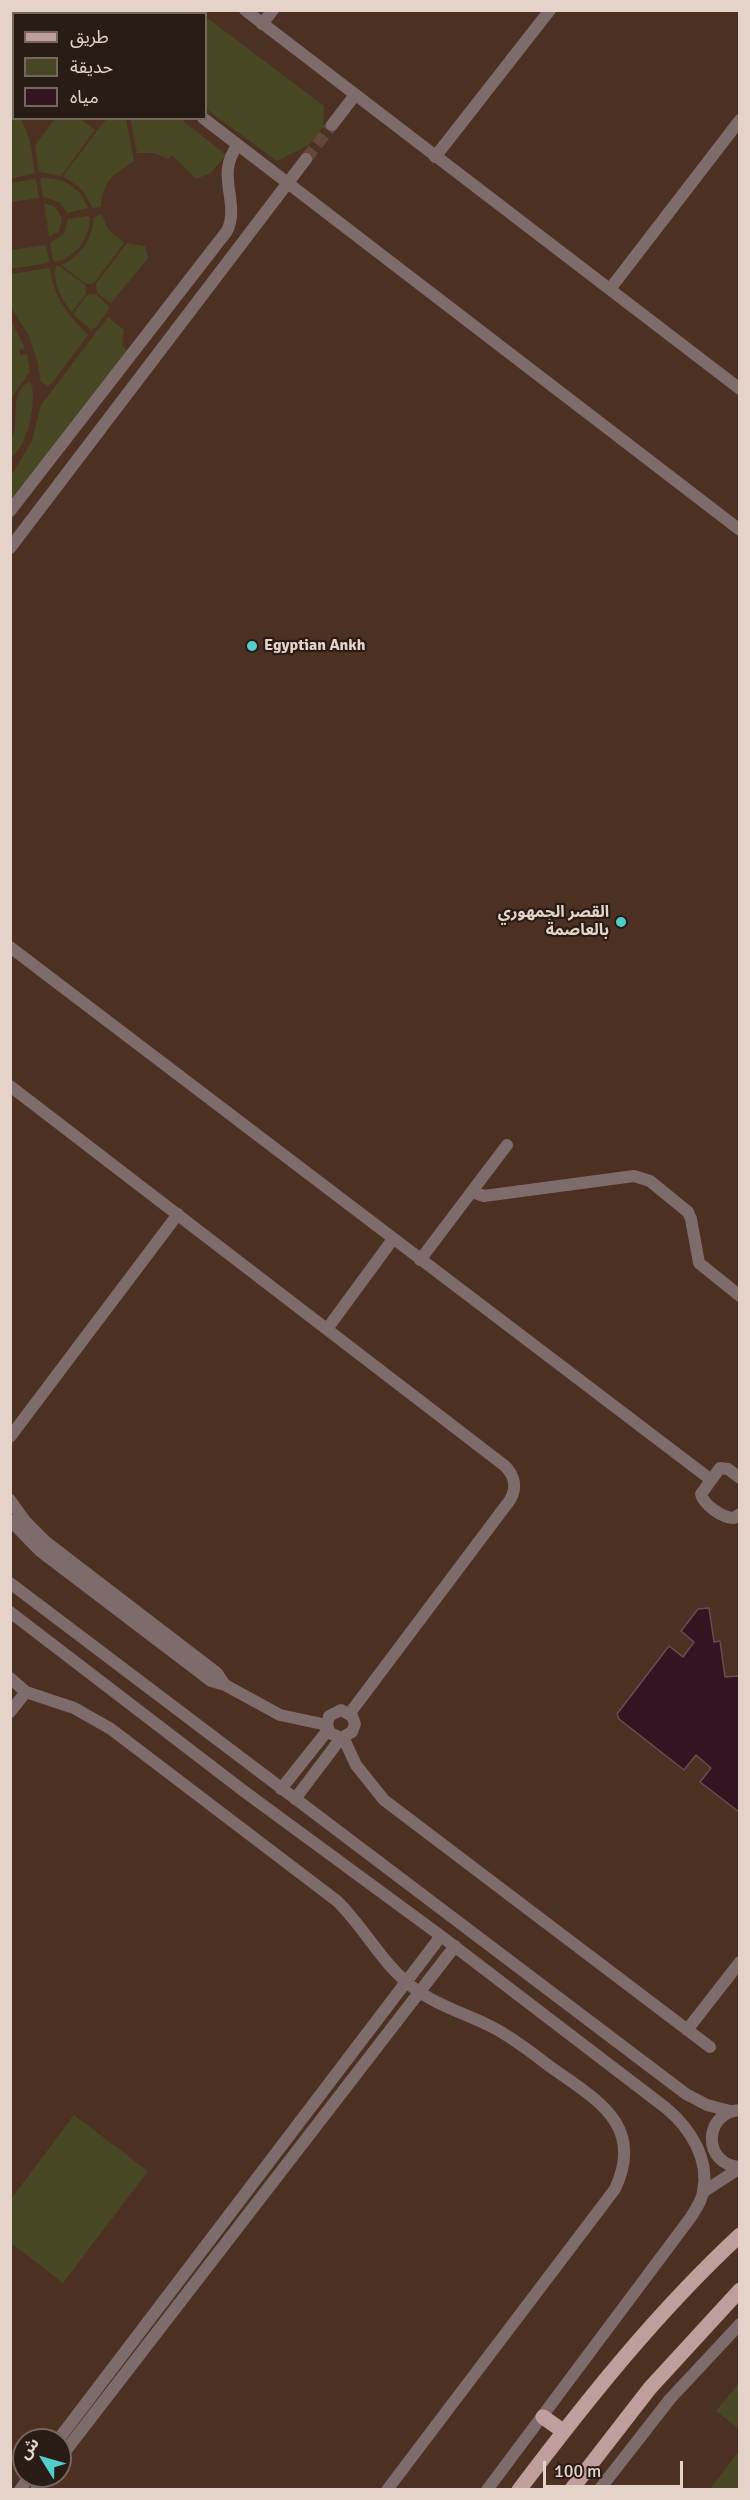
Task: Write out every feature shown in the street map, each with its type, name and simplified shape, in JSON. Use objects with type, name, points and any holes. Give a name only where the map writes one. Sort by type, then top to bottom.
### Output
[{"type":"main road","points":[[519,2490],[563,2432],[655,2321],[740,2235]]},
{"type":"main road","points":[[571,2490],[650,2388],[740,2290]]},
{"type":"main road","points":[[543,2416],[563,2432]]},
{"type":"street","points":[[245,10],[740,389]]},
{"type":"street","points":[[262,24],[273,10]]},
{"type":"street","points":[[435,157],[550,10]]},
{"type":"street","points":[[332,125],[355,95]]},
{"type":"street","points":[[206,120],[740,530]]},
{"type":"street","points":[[610,290],[740,120]]},
{"type":"street","points":[[10,511],[227,231],[232,210],[226,183],[227,169],[230,157],[238,145]]},
{"type":"street","points":[[10,548],[306,159]]},
{"type":"street","points":[[10,947],[710,1479]]},
{"type":"street","points":[[10,1086],[505,1466],[512,1474],[515,1484],[510,1500],[350,1713]]},
{"type":"street","points":[[420,1260],[507,1145]]},
{"type":"street","points":[[472,1192],[484,1196],[634,1176],[645,1179],[688,1212],[699,1263],[740,1296]]},
{"type":"street","points":[[10,1437],[178,1214]]},
{"type":"street","points":[[327,1329],[393,1239]]},
{"type":"street","points":[[739,1476],[723,1468],[718,1470],[702,1491],[703,1499],[728,1518],[734,1518],[740,1514]]},
{"type":"street","points":[[10,1500],[25,1521],[46,1542],[217,1673],[225,1685]]},
{"type":"street","points":[[10,1520],[40,1551],[211,1681],[225,1685],[280,1715],[327,1728],[333,1736],[342,1738]]},
{"type":"street","points":[[10,1583],[686,2094],[707,2105],[735,2110]]},
{"type":"street","points":[[10,1612],[675,2115],[689,2132],[699,2150],[703,2171],[703,2192],[691,2217],[487,2490]]},
{"type":"street","points":[[99,1680],[113,1662]]},
{"type":"street","points":[[12,1684],[47,1701],[74,1708],[99,1721],[337,1901],[407,1983],[419,1992],[504,2034],[603,2104],[614,2118],[621,2134],[624,2162],[615,2189],[387,2490]]},
{"type":"street","points":[[10,1712],[26,1692]]},
{"type":"street","points":[[281,1789],[327,1728],[332,1713],[341,1710],[350,1713],[354,1720],[354,1728],[349,1735],[342,1738],[295,1799]]},
{"type":"street","points":[[342,1738],[356,1765],[384,1800],[710,2048]]},
{"type":"street","points":[[67,2428],[441,1936]]},
{"type":"street","points":[[72,2442],[454,1946]]},
{"type":"street","points":[[687,2030],[740,1962]]},
{"type":"street","points":[[735,2110],[715,2123],[711,2135],[715,2154],[724,2163],[740,2167]]},
{"type":"street","points":[[699,2150],[712,2146]]},
{"type":"street","points":[[703,2192],[740,2167]]},
{"type":"street","points":[[599,2490],[670,2399],[740,2325]]},
{"type":"green space","points":[[196,10],[199,12],[76,12]]},
{"type":"green space","points":[[207,18],[324,106],[323,127],[309,145],[277,161],[207,110]]},
{"type":"green space","points":[[11,102],[12,120],[21,120],[29,138],[35,173],[11,179]]},
{"type":"green space","points":[[54,120],[81,120],[95,130],[61,176],[39,172],[35,145]]},
{"type":"green space","points":[[105,120],[126,120],[134,161],[110,179],[104,190],[101,207],[92,208],[83,190],[63,176]]},
{"type":"green space","points":[[130,120],[182,120],[226,155],[211,173],[196,179],[172,155],[169,159],[154,153],[137,153]]},
{"type":"green space","points":[[42,178],[57,179],[71,185],[81,195],[88,208],[67,213],[59,202],[43,197],[40,181]]},
{"type":"green space","points":[[34,179],[39,198],[11,202],[11,183]]},
{"type":"green space","points":[[44,203],[55,207],[62,218],[59,231],[49,237]]},
{"type":"green space","points":[[102,214],[108,229],[124,243],[94,283],[86,284],[61,265],[85,246],[94,217]]},
{"type":"green space","points":[[90,217],[89,225],[80,246],[70,256],[55,262],[50,243],[64,234],[68,219]]},
{"type":"green space","points":[[127,243],[145,246],[148,258],[111,303],[97,293],[96,284]]},
{"type":"green space","points":[[46,245],[49,261],[47,263],[11,269],[11,250]]},
{"type":"green space","points":[[56,266],[85,285],[86,294],[72,312],[58,290],[55,277]]},
{"type":"green space","points":[[48,268],[63,305],[88,335],[48,386],[41,382],[29,336],[11,307],[11,274]]},
{"type":"green space","points":[[96,294],[110,308],[96,327],[91,330],[73,314],[87,295]]},
{"type":"green space","points":[[108,317],[124,330],[122,345],[127,351],[11,503],[11,476],[32,441],[41,405]]},
{"type":"green space","points":[[11,321],[25,348],[19,350],[21,356],[27,354],[30,371],[12,397],[11,428]]},
{"type":"green space","points":[[29,382],[33,393],[30,423],[19,450],[13,456],[11,450],[16,401],[20,390]]},
{"type":"green space","points":[[74,2115],[148,2171],[63,2283],[11,2243],[11,2199]]},
{"type":"green space","points":[[739,2383],[739,2429],[716,2411]]},
{"type":"green space","points":[[739,2451],[739,2489],[710,2489]]},
{"type":"water","points":[[709,1608],[714,1642],[720,1641],[725,1677],[739,1676],[739,1812],[700,1782],[711,1768],[696,1755],[684,1770],[619,1719],[617,1714],[669,1646],[683,1657],[694,1642],[681,1631],[698,1609]]},
{"type":"tunnel","points":[[306,159],[332,125]]},
{"type":"place","name":"Egyptian Ankh","points":[[252,646]]},
{"type":"place","name":"القصر الجمهوري بالعاصمة","points":[[621,922]]}]
